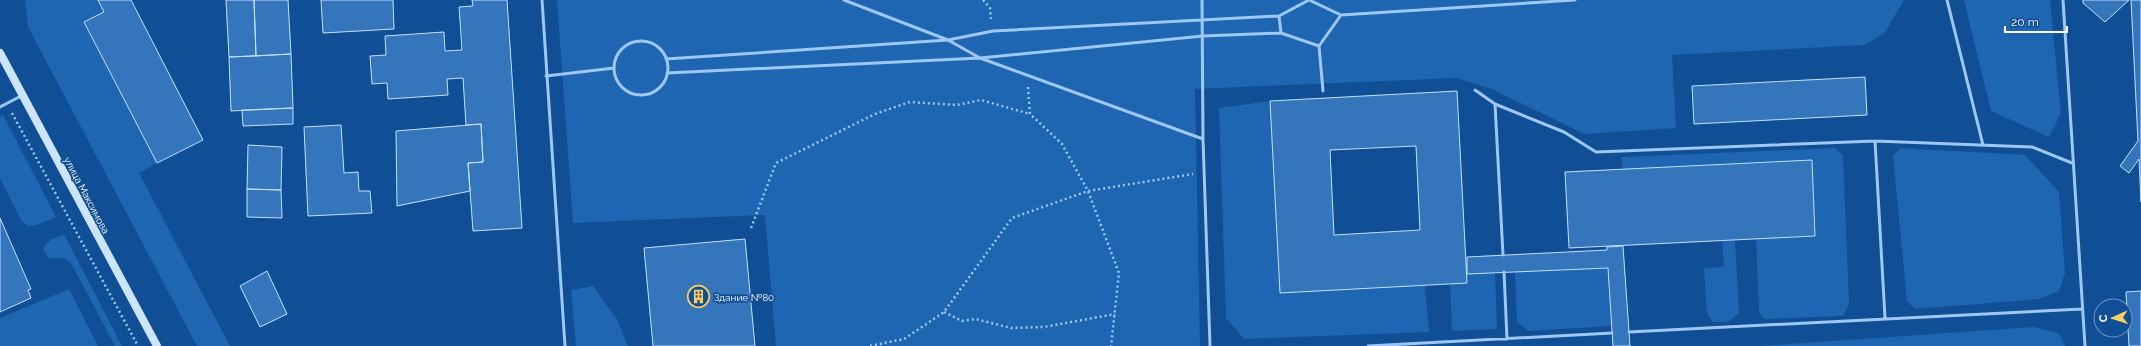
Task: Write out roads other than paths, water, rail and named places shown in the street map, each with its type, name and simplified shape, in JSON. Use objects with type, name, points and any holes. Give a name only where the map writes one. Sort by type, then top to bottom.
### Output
[{"type":"street","name":"улица Максимова","points":[[0,53],[157,346]]},
{"type":"lane","points":[[542,0],[565,346]]},
{"type":"lane","points":[[844,0],[948,40],[980,58],[1203,139]]},
{"type":"lane","points":[[1202,0],[1204,19],[1203,139],[1210,346]]},
{"type":"lane","points":[[666,59],[948,40],[993,31],[1279,16],[1309,0],[1341,15],[1576,0]]},
{"type":"lane","points":[[1947,0],[1983,145]]},
{"type":"lane","points":[[2063,0],[2072,163],[2085,346]]},
{"type":"lane","points":[[1323,91],[1319,46],[1341,15]]},
{"type":"lane","points":[[1279,16],[1281,33]]},
{"type":"lane","points":[[667,74],[980,58],[1203,36],[1281,33],[1319,46]]},
{"type":"lane","points":[[640,41],[656,46],[666,59],[667,74],[658,88],[651,93],[638,95],[626,90],[619,85],[615,77],[615,60],[625,47],[640,41]]},
{"type":"lane","points":[[546,76],[614,68]]},
{"type":"lane","points":[[1475,90],[1495,104],[1564,132],[1596,152],[1875,141],[2032,147],[2072,163]]},
{"type":"lane","points":[[0,107],[22,95]]},
{"type":"lane","points":[[1495,104],[1503,255]]},
{"type":"lane","points":[[1875,141],[1885,318]]},
{"type":"lane","points":[[1504,272],[1507,339]]},
{"type":"lane","points":[[1629,332],[2082,309]]},
{"type":"lane","points":[[1368,346],[1612,333]]},
{"type":"place","name":"Здание №80","points":[[699,297]]}]
